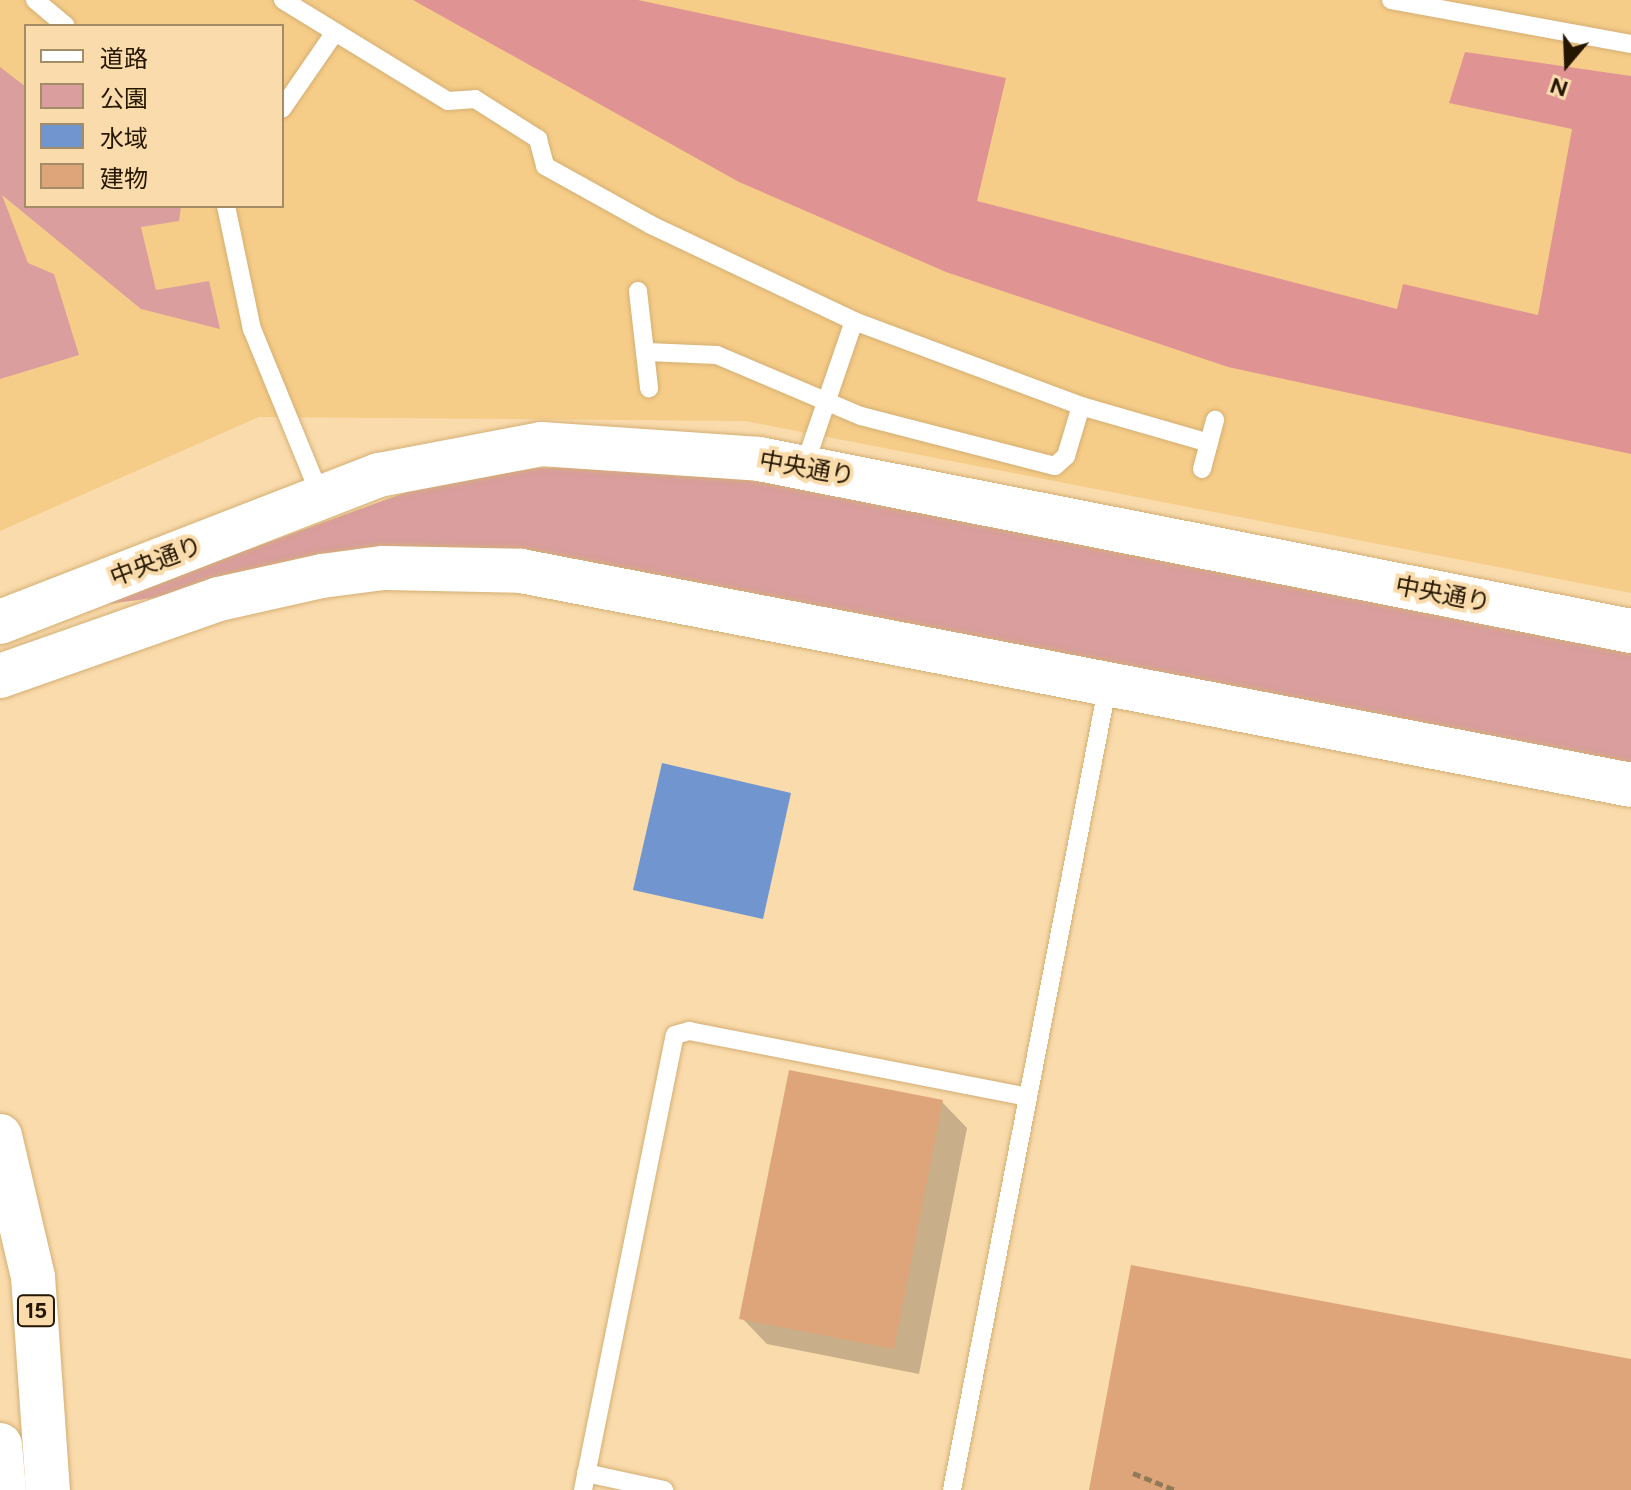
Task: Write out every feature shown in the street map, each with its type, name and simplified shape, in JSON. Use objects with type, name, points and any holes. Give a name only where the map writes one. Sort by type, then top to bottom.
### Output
[{"type":"street","name":"中央通り","points":[[0,622],[321,497],[432,460],[541,444],[655,446],[804,467],[1631,631]]},
{"type":"street","points":[[0,676],[219,599],[322,576],[440,567],[580,579],[1631,785]]},
{"type":"street","name":"15","points":[[0,1136],[33,1277],[48,1490]]},
{"type":"street","points":[[0,1445],[4,1490]]},
{"type":"lane","points":[[35,0],[64,24]]},
{"type":"lane","points":[[283,0],[333,35],[448,101],[475,99],[538,139],[545,166],[651,225],[854,321],[1081,406],[1209,443]]},
{"type":"lane","points":[[1391,0],[1631,44]]},
{"type":"lane","points":[[284,106],[333,35]]},
{"type":"lane","points":[[226,208],[252,329],[321,497]]},
{"type":"lane","points":[[638,291],[649,388]]},
{"type":"lane","points":[[804,467],[824,400],[854,321]]},
{"type":"lane","points":[[647,352],[717,355],[861,416],[1055,466],[1066,456],[1081,406]]},
{"type":"lane","points":[[1202,469],[1215,420]]},
{"type":"lane","points":[[952,1490],[1108,684]]},
{"type":"lane","points":[[664,1490],[585,1482],[675,1035],[689,1031],[1028,1097]]},
{"type":"path","points":[[1133,1473],[1175,1490]]},
{"type":"shaded area","points":[[0,0],[1631,0],[1631,593],[745,421],[259,417],[0,531]]},
{"type":"shaded area","points":[[413,0],[638,0],[1006,78],[977,201],[1397,309],[1403,284],[1538,315],[1572,129],[1449,103],[1465,52],[1631,76],[1631,454],[1228,367],[946,272],[739,182]]},
{"type":"green space","points":[[0,67],[24,85],[24,208],[181,208],[179,221],[141,227],[156,290],[209,281],[220,329],[141,309],[2,195],[28,263],[54,274],[79,355],[0,379]]},
{"type":"green space","points":[[651,465],[752,479],[1631,650],[1631,766],[522,549],[93,606],[429,484],[539,468]]},
{"type":"water","points":[[662,763],[791,793],[763,919],[633,890]]},
{"type":"building","points":[[789,1070],[943,1100],[894,1349],[739,1319]]},
{"type":"building","points":[[1131,1265],[1631,1359],[1631,1490],[1089,1490]]}]
